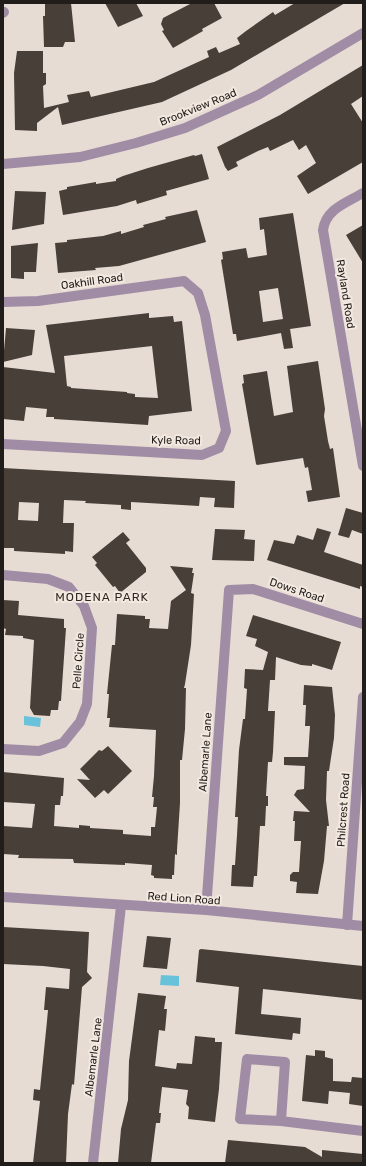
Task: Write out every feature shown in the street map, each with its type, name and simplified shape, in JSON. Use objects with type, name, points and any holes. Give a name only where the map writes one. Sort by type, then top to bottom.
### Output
[{"type":"street","name":"Brookview Road","points":[[3,164],[80,157],[136,143],[185,128],[258,95],[363,33]]},
{"type":"street","name":"Rayland Road","points":[[363,193],[332,212],[325,220],[324,230],[363,466]]},
{"type":"street","name":"Oakhill Road","points":[[3,302],[38,301],[184,281]]},
{"type":"street","name":"Kyle Road","points":[[3,444],[202,455],[219,448],[226,431],[205,315],[198,293],[184,281]]},
{"type":"street","name":"Pelle Circle","points":[[3,575],[48,579],[69,587],[84,606],[92,628],[87,704],[80,722],[63,743],[39,751],[3,749]]},
{"type":"street","name":"Dows Road","points":[[228,596],[229,590],[253,589],[363,624]]},
{"type":"street","name":"Albemarle Lane","points":[[206,910],[228,596]]},
{"type":"street","name":"Philcrest Road","points":[[347,925],[363,697]]},
{"type":"street","name":"Red Lion Road","points":[[3,897],[121,906],[206,910],[363,926]]},
{"type":"street","name":"Albemarle Lane","points":[[93,1163],[121,906]]},
{"type":"street","points":[[280,1121],[285,1062],[247,1059],[240,1119],[280,1121],[363,1131]]},
{"type":"water","points":[[24,716],[41,718],[40,727],[24,725]]},
{"type":"water","points":[[161,975],[179,976],[179,986],[160,985]]},
{"type":"building","points":[[45,3],[71,3],[75,42],[65,42],[63,47],[44,47],[43,16],[45,16]]},
{"type":"building","points":[[105,3],[136,3],[143,16],[118,27]]},
{"type":"building","points":[[192,3],[214,3],[222,18],[173,48],[162,31],[164,30],[161,24],[163,18]]},
{"type":"building","points":[[295,3],[345,3],[231,70],[162,102],[62,125],[58,107],[37,123],[37,131],[15,130],[14,73],[17,51],[43,51],[43,73],[46,73],[46,84],[43,86],[44,108],[69,102],[67,95],[89,91],[91,97],[154,82],[209,57],[207,51],[216,47],[219,53],[240,44],[237,38],[246,31],[273,12],[275,15]]},
{"type":"building","points":[[363,65],[363,96],[351,104],[363,123],[363,162],[308,194],[297,176],[316,163],[306,145],[299,150],[293,140],[270,151],[268,147],[258,151],[236,162],[238,166],[228,171],[217,147],[280,115]]},
{"type":"building","points":[[202,154],[209,179],[166,191],[167,195],[137,204],[136,200],[117,206],[63,215],[59,191],[67,189],[67,187],[96,182],[96,184],[116,181],[116,179],[123,176],[148,168]]},
{"type":"building","points":[[15,191],[46,192],[44,224],[12,230]]},
{"type":"building","points":[[197,210],[206,242],[119,266],[95,268],[96,270],[58,273],[55,243],[67,242],[67,240],[103,236],[121,231],[121,234],[144,227],[143,225],[166,219],[165,217]]},
{"type":"building","points":[[293,213],[311,326],[290,329],[293,348],[284,349],[281,333],[237,341],[236,334],[233,334],[221,260],[223,259],[222,252],[246,248],[248,258],[267,255],[264,229],[260,230],[259,218]],"holes":[[[278,288],[283,319],[263,322],[259,291]]]},
{"type":"building","points":[[363,225],[363,263],[346,235]]},
{"type":"building","points":[[38,243],[36,272],[24,272],[24,279],[11,278],[11,246]]},
{"type":"building","points":[[149,313],[149,318],[173,316],[174,322],[182,321],[192,411],[149,416],[148,425],[54,419],[54,417],[46,417],[47,409],[26,407],[24,421],[3,419],[3,367],[55,373],[46,325]],"holes":[[[152,346],[158,398],[135,397],[135,394],[127,392],[71,388],[67,386],[64,356]]]},
{"type":"building","points":[[6,328],[35,330],[32,355],[3,362]]},
{"type":"building","points":[[318,361],[328,441],[330,449],[333,448],[340,497],[308,502],[306,491],[312,490],[308,467],[305,468],[303,458],[256,464],[242,384],[244,383],[243,375],[267,371],[274,416],[293,412],[287,366]]},
{"type":"building","points":[[3,468],[235,481],[234,508],[214,507],[215,498],[200,497],[199,506],[131,502],[131,510],[121,509],[121,505],[64,500],[63,523],[74,523],[73,552],[65,551],[65,554],[14,551],[14,548],[3,548]],"holes":[[[19,502],[39,503],[38,521],[18,520]]]},
{"type":"building","points":[[346,508],[363,513],[363,534],[352,530],[349,538],[338,535]]},
{"type":"building","points":[[317,528],[331,532],[324,552],[363,565],[363,587],[360,586],[360,589],[267,560],[274,540],[294,544],[297,535],[313,540]]},
{"type":"building","points":[[215,529],[245,530],[244,539],[255,540],[254,561],[212,560]]},
{"type":"building","points":[[123,532],[130,540],[126,543],[146,568],[146,572],[120,593],[115,586],[113,587],[95,565],[97,563],[92,557]]},
{"type":"building","points":[[170,566],[193,568],[192,573],[194,573],[191,593],[194,594],[191,645],[184,688],[186,688],[185,729],[182,760],[180,760],[180,803],[177,855],[175,854],[174,875],[172,875],[172,879],[154,878],[154,876],[151,875],[152,865],[125,863],[125,865],[74,863],[73,859],[18,858],[19,855],[3,854],[3,826],[32,828],[35,804],[3,802],[3,772],[64,778],[63,796],[61,796],[60,805],[55,805],[54,826],[79,828],[79,825],[90,826],[90,828],[123,830],[123,834],[151,836],[151,827],[155,827],[157,807],[153,807],[154,797],[152,797],[156,730],[109,727],[110,718],[107,718],[109,694],[107,694],[112,645],[115,645],[117,614],[145,616],[145,619],[150,619],[149,628],[168,629],[171,601],[186,590]]},
{"type":"building","points":[[3,600],[19,601],[18,615],[64,619],[64,628],[66,628],[61,701],[59,701],[58,710],[51,710],[50,716],[34,715],[30,708],[34,640],[23,638],[23,636],[5,635],[6,629],[3,628]]},
{"type":"building","points":[[253,615],[341,642],[332,670],[312,664],[312,666],[301,665],[276,657],[275,680],[270,680],[268,711],[275,711],[272,762],[268,762],[266,796],[268,796],[268,806],[266,806],[265,826],[260,826],[257,876],[254,876],[253,887],[231,886],[232,865],[235,865],[237,835],[238,817],[235,817],[239,750],[243,719],[245,719],[247,689],[244,688],[245,669],[263,670],[268,652],[255,646],[257,639],[246,636]]},
{"type":"building","points":[[304,685],[332,687],[335,715],[334,738],[329,771],[327,771],[326,800],[329,826],[327,826],[324,861],[318,894],[296,893],[297,882],[290,881],[290,875],[293,872],[299,872],[301,841],[294,841],[294,811],[310,812],[294,795],[297,790],[304,789],[305,766],[284,765],[284,757],[308,757],[310,726],[305,726],[306,705],[303,705]]},
{"type":"building","points":[[108,746],[132,771],[108,794],[104,790],[95,798],[77,779],[90,780],[80,769],[99,750],[102,751]]},
{"type":"building","points":[[3,927],[89,932],[87,972],[92,978],[82,987],[74,1085],[72,1084],[68,1114],[66,1163],[33,1163],[40,1101],[33,1100],[34,1089],[40,1090],[48,1010],[44,1010],[46,987],[69,989],[70,969],[3,964]]},
{"type":"building","points":[[147,936],[171,938],[167,969],[143,967]]},
{"type":"building","points":[[199,950],[363,966],[363,1000],[263,989],[261,1014],[301,1018],[300,1034],[293,1033],[292,1040],[235,1034],[239,987],[196,982]]},
{"type":"building","points":[[138,993],[166,996],[164,1009],[167,1009],[165,1031],[159,1030],[155,1066],[176,1069],[177,1063],[192,1064],[195,1036],[215,1038],[215,1042],[222,1042],[219,1089],[215,1122],[188,1119],[189,1107],[186,1104],[188,1090],[162,1087],[159,1113],[161,1113],[160,1123],[156,1123],[151,1163],[118,1163],[121,1129],[128,1100],[129,1061]]},
{"type":"building","points":[[315,1050],[325,1051],[325,1057],[333,1059],[333,1081],[351,1082],[352,1077],[363,1078],[363,1106],[349,1104],[350,1093],[329,1091],[328,1104],[302,1101],[306,1055],[315,1056]]},
{"type":"building","points":[[228,1140],[305,1147],[322,1157],[322,1150],[363,1154],[363,1163],[225,1163]]},
{"type":"district","name":"MODENA PARK","points":[[102,597]]}]
